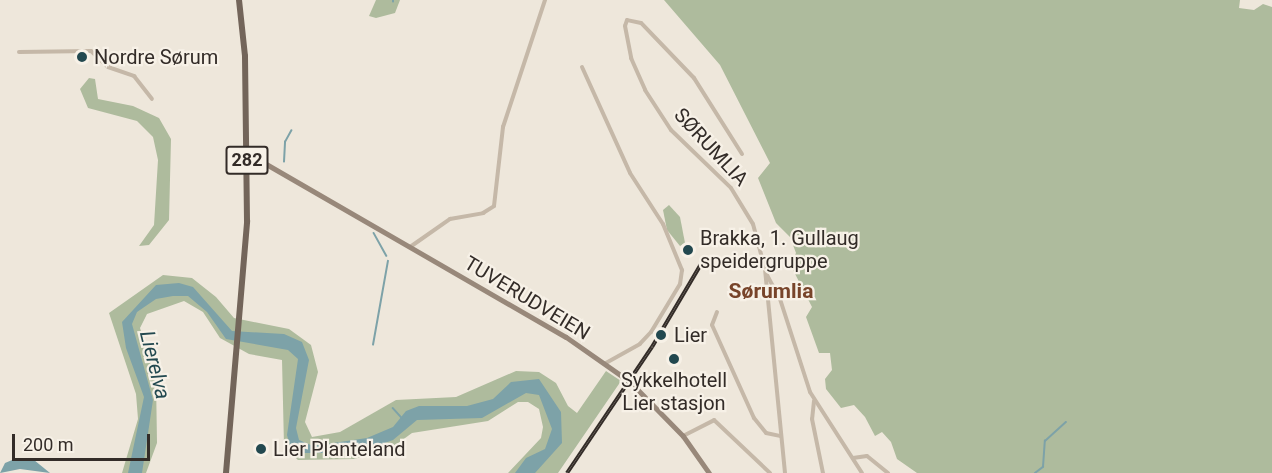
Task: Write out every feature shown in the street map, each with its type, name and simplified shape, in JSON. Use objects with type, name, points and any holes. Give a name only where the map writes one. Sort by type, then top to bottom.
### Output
[{"type":"main road","name":"282","points":[[226,473],[241,319],[247,163],[244,39],[239,0]]},
{"type":"main road","name":"TUVERUDVEIEN","points":[[247,153],[606,363],[626,379]]},
{"type":"main road","name":"TUVERUDVEIEN","points":[[247,163],[267,164]]},
{"type":"main road","points":[[634,386],[683,436],[709,473]]},
{"type":"street","points":[[410,247],[450,219],[483,213],[494,206],[503,127],[545,0]]},
{"type":"street","name":"SØRUMLIA","points":[[742,154],[683,66],[641,23],[629,18],[625,23],[631,57],[645,90],[671,130],[737,196],[753,224],[766,273],[785,473]]},
{"type":"street","points":[[19,52],[91,51],[108,67],[134,76],[152,99]]},
{"type":"street","points":[[582,67],[630,173],[663,224],[682,270],[680,284],[651,332],[640,344],[606,363]]},
{"type":"street","points":[[766,273],[780,300],[814,400],[862,473]]},
{"type":"street","points":[[717,312],[712,325],[753,418],[766,433],[780,436]]},
{"type":"street","points":[[814,400],[812,419],[823,473]]},
{"type":"street","points":[[683,436],[714,420],[770,473]]},
{"type":"street","points":[[853,458],[867,456],[888,473]]},
{"type":"green space","points":[[376,0],[400,0],[395,13],[376,18],[369,16]]},
{"type":"green space","points":[[664,0],[1240,0],[1239,8],[1254,10],[1263,4],[1272,7],[1272,473],[917,473],[897,459],[891,442],[882,432],[875,436],[865,417],[854,405],[841,408],[826,389],[825,379],[832,370],[830,353],[819,353],[806,317],[812,307],[790,264],[796,253],[790,237],[776,223],[758,178],[770,163],[720,65]]},
{"type":"green space","points":[[89,78],[95,79],[98,99],[133,106],[159,118],[171,139],[169,220],[149,245],[139,246],[154,225],[158,160],[153,137],[137,121],[88,108],[80,89]]},
{"type":"green space","points":[[669,205],[680,217],[685,243],[680,246],[667,230],[663,210]]},
{"type":"green space","points":[[163,275],[192,278],[216,297],[234,318],[289,329],[311,345],[318,372],[305,422],[312,437],[340,432],[396,400],[456,397],[516,371],[539,372],[556,383],[568,406],[577,413],[606,371],[621,381],[558,473],[508,473],[541,438],[543,427],[539,409],[528,402],[518,402],[488,421],[412,433],[390,449],[354,459],[298,460],[284,446],[282,360],[249,354],[220,338],[203,312],[184,301],[147,314],[140,328],[156,379],[157,443],[146,473],[122,473],[138,419],[136,394],[109,313]]},
{"type":"water","points":[[179,283],[193,287],[232,331],[284,334],[302,342],[309,360],[296,428],[299,440],[313,446],[367,438],[393,427],[406,411],[419,406],[467,406],[493,399],[511,382],[539,379],[561,412],[562,443],[535,473],[515,473],[526,458],[545,449],[552,429],[539,395],[526,393],[482,418],[417,420],[393,440],[356,453],[300,453],[290,446],[287,435],[298,359],[288,350],[226,339],[207,312],[188,296],[173,296],[156,299],[137,312],[132,324],[153,400],[142,473],[128,473],[144,397],[126,348],[122,322],[156,285]]},
{"type":"water","points":[[17,458],[34,460],[50,473],[20,469],[0,473],[5,463]]},
{"type":"waterway","points":[[284,162],[285,142],[291,131]]},
{"type":"waterway","points":[[374,233],[387,256]]},
{"type":"waterway","points":[[373,345],[388,261]]},
{"type":"waterway","points":[[393,408],[402,418]]},
{"type":"waterway","points":[[1035,473],[1043,467],[1045,441],[1066,422]]},
{"type":"railway","points":[[567,473],[652,347],[701,264]]},
{"type":"place","name":"Nordre Sørum","points":[[82,57]]},
{"type":"place","name":"Brakka, 1. Gullaug speidergruppe","points":[[688,250]]},
{"type":"place","name":"Lier","points":[[661,335]]},
{"type":"place","name":"Sykkelhotell Lier stasjon","points":[[674,359]]},
{"type":"place","name":"Lier Planteland","points":[[261,449]]},
{"type":"district","name":"Sørumlia","points":[[771,291]]},
{"type":"water label","name":"Lierelva","points":[[155,365]]}]
